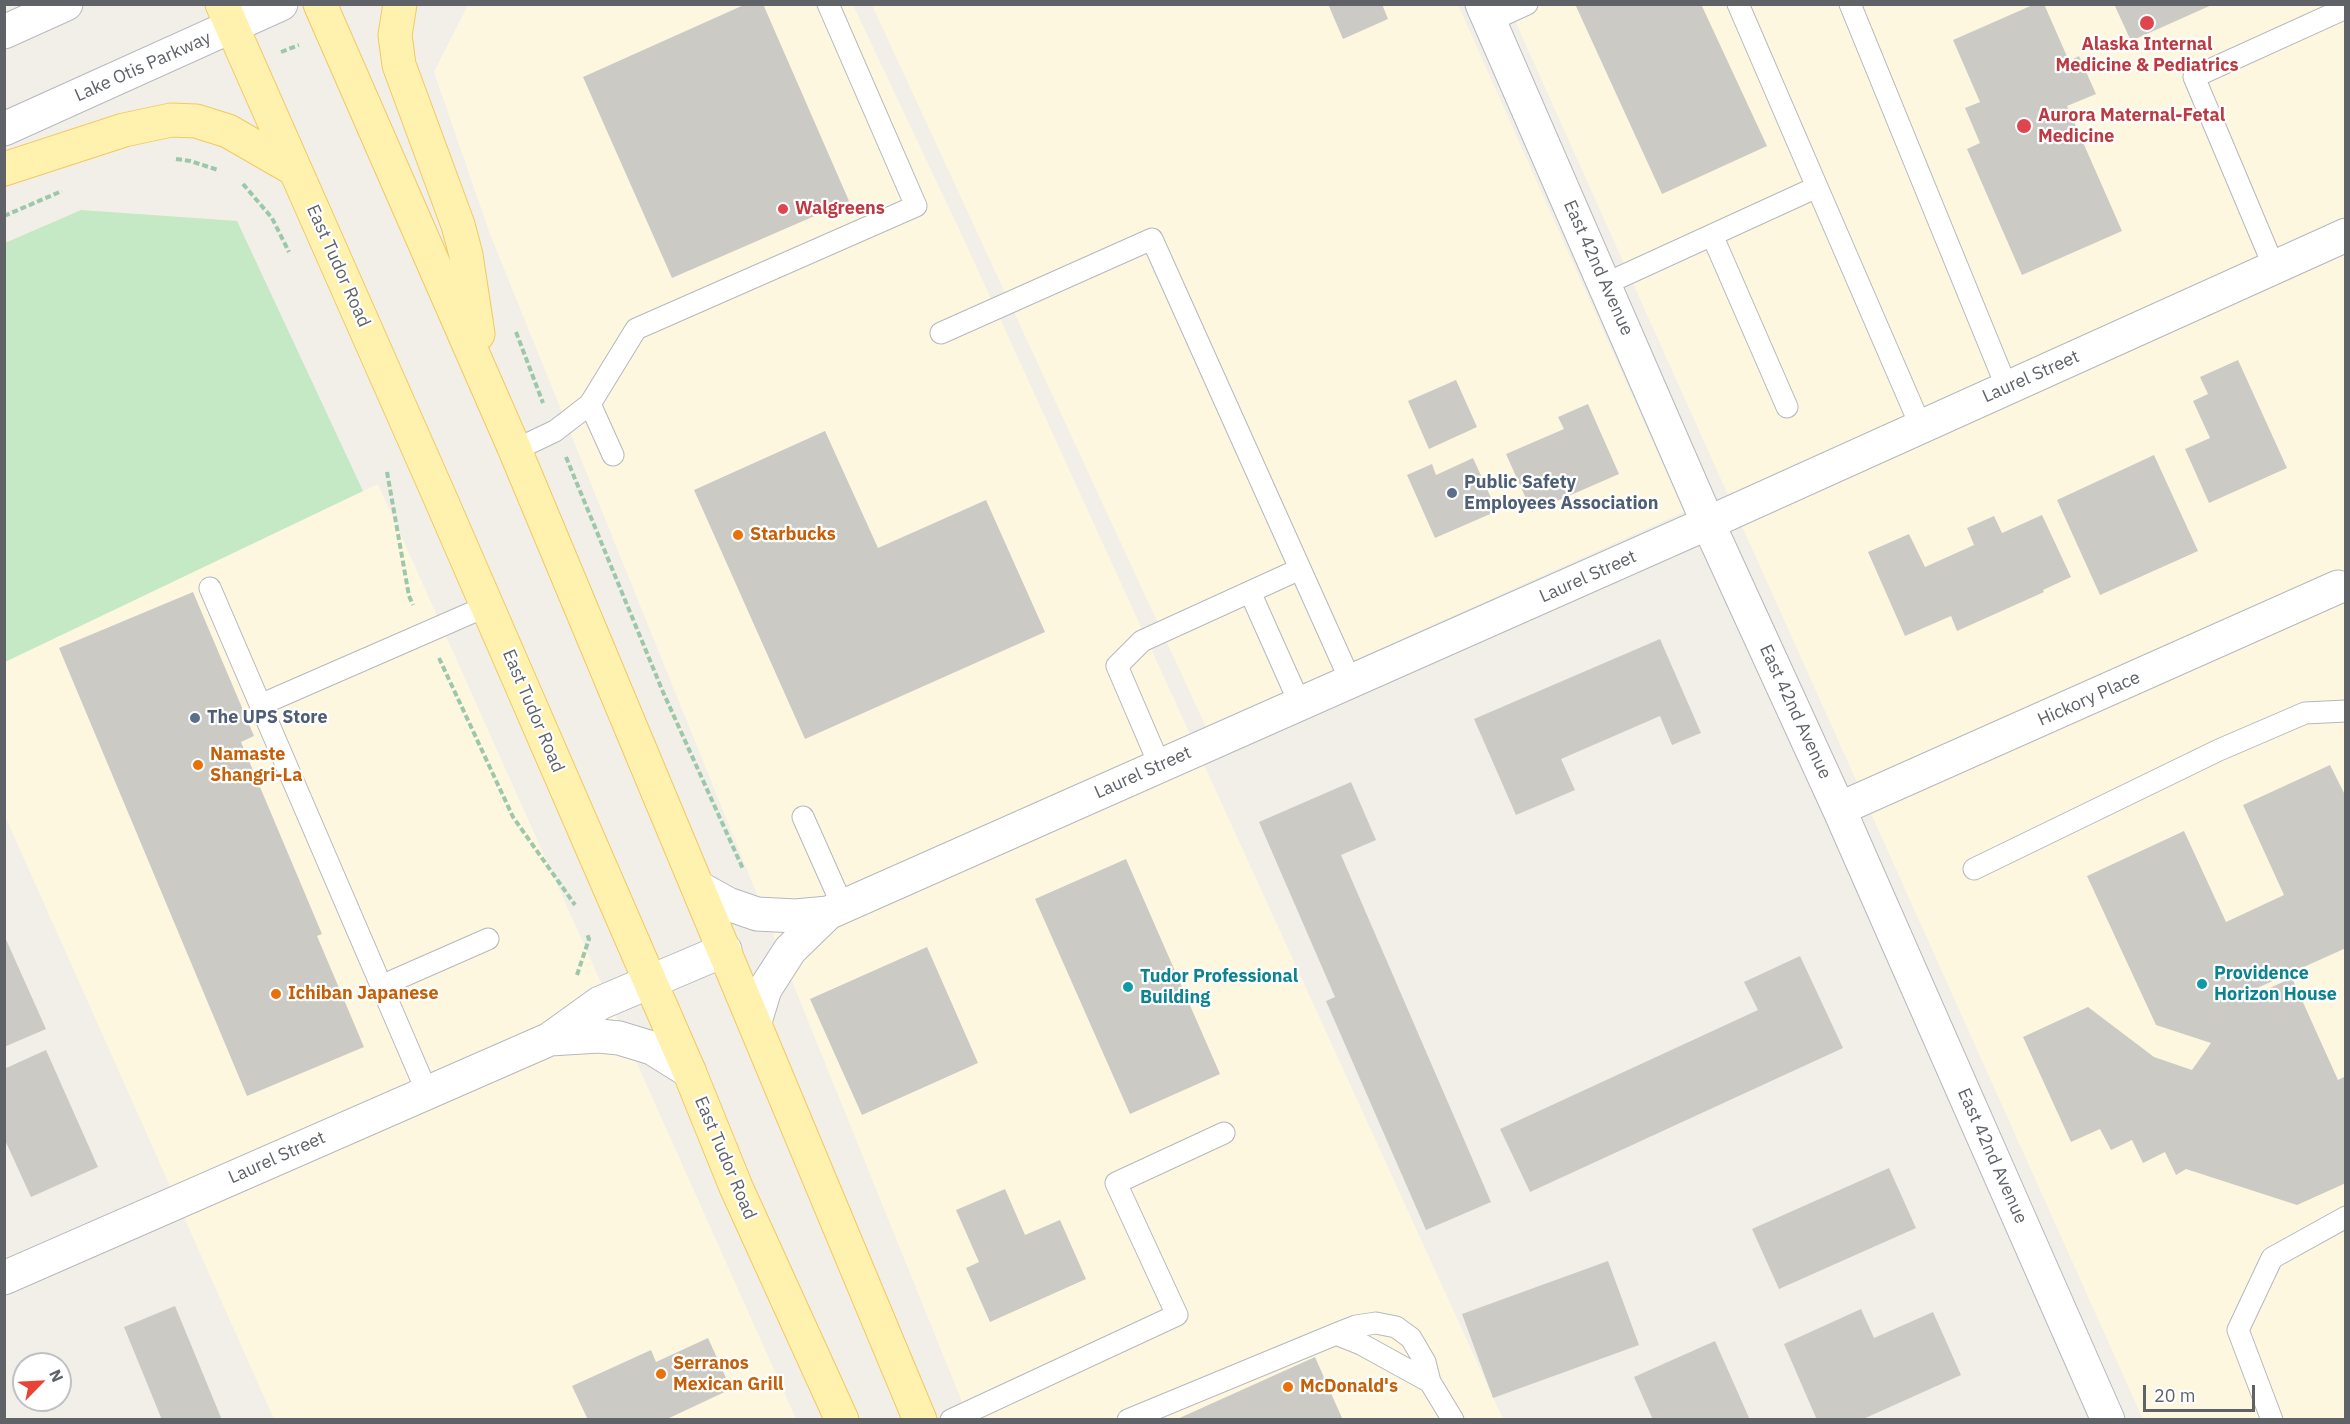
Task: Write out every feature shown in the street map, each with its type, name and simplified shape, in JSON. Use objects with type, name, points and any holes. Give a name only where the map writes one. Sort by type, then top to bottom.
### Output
[{"type":"main road","points":[[400,4],[395,35],[399,66],[459,225],[466,255],[485,381]]},
{"type":"main road","name":"East Tudor Road","points":[[227,16],[487,606],[689,1071],[736,1187],[842,1419]]},
{"type":"main road","points":[[326,19],[515,450],[920,1419]]},
{"type":"main road","points":[[4,169],[124,130],[171,120],[196,122],[228,131],[294,169]]},
{"type":"street","points":[[4,32],[66,4]]},
{"type":"street","name":"Lake Otis Parkway","points":[[4,129],[227,16],[281,4]]},
{"type":"street","name":"East 42nd Avenue","points":[[1486,13],[1708,523],[1839,809],[2108,1419]]},
{"type":"street","name":"Laurel Street","points":[[699,888],[728,904],[757,914],[796,915],[835,910],[1708,523],[2346,235]]},
{"type":"street","name":"Hickory Place","points":[[1839,809],[2342,584]]},
{"type":"street","name":"Laurel Street","points":[[755,1022],[765,989],[790,950],[835,910]]},
{"type":"street","name":"Laurel Street","points":[[4,1278],[550,1039],[600,1003],[725,950]]},
{"type":"street","name":"Laurel Street","points":[[550,1039],[598,1035],[619,1038],[652,1048],[689,1071]]},
{"type":"lane","points":[[515,450],[555,431],[590,404],[636,329],[916,206],[828,4]]},
{"type":"lane","points":[[1486,13],[1527,4]]},
{"type":"lane","points":[[1738,4],[1921,427]]},
{"type":"lane","points":[[1850,4],[2007,388]]},
{"type":"lane","points":[[2274,267],[2194,77],[2346,8]]},
{"type":"lane","points":[[1605,284],[1817,187]]},
{"type":"lane","points":[[1712,235],[1787,407]]},
{"type":"lane","points":[[941,333],[1152,239],[1351,682]]},
{"type":"lane","points":[[590,404],[613,455]]},
{"type":"lane","points":[[1160,766],[1117,666],[1142,640],[1300,569]]},
{"type":"lane","points":[[210,588],[427,1092]]},
{"type":"lane","points":[[1250,592],[1300,704]]},
{"type":"lane","points":[[260,705],[487,606]]},
{"type":"lane","points":[[1974,869],[2230,745],[2305,713],[2346,711]]},
{"type":"lane","points":[[803,817],[835,910]]},
{"type":"lane","points":[[381,986],[488,939]]},
{"type":"lane","points":[[951,1419],[1177,1315],[1116,1183],[1224,1133]]},
{"type":"lane","points":[[2272,1419],[2238,1330],[2272,1258],[2346,1217]]},
{"type":"lane","points":[[1128,1419],[1356,1326],[1376,1323],[1396,1327],[1411,1338],[1425,1362],[1430,1383],[1453,1419]]},
{"type":"lane","points":[[1336,1334],[1361,1344],[1430,1383]]},
{"type":"path","points":[[248,63],[326,19]]},
{"type":"path","points":[[190,161],[215,168],[223,173]]},
{"type":"path","points":[[239,182],[247,187],[272,218],[294,261]]},
{"type":"path","points":[[515,329],[663,692],[746,876]]},
{"type":"path","points":[[386,468],[409,596],[513,817],[579,910]]},
{"type":"path","points":[[575,982],[589,939],[586,929]]},
{"type":"shaded area","points":[[468,5],[853,5],[965,242],[1503,1419],[969,1419],[490,234],[434,72]]},
{"type":"shaded area","points":[[872,5],[1458,5],[1684,512],[1206,727]]},
{"type":"shaded area","points":[[1508,5],[2345,5],[2345,1419],[2143,1419]]},
{"type":"shaded area","points":[[378,484],[796,1419],[274,1419],[5,816],[4,662]]},
{"type":"green space","points":[[81,210],[237,221],[363,491],[5,662],[5,243]]},
{"type":"building","name":"Walgreens","points":[[746,4],[763,4],[849,201],[672,278],[583,77]]},
{"type":"building","points":[[1328,4],[1382,4],[1388,19],[1343,39]]},
{"type":"building","points":[[1575,4],[1701,4],[1767,146],[1662,194]]},
{"type":"building","name":"Aurora Maternal-Fetal Medicine","points":[[2035,4],[2044,4],[2069,61],[2079,56],[2096,94],[2067,106],[2122,231],[2022,275],[1967,149],[1980,143],[1965,108],[1980,102],[1953,40]]},
{"type":"building","name":"Alaska Internal Medicine & Pediatrics","points":[[2114,4],[2214,4],[2131,41]]},
{"type":"building","points":[[2238,360],[2287,468],[2209,503],[2185,449],[2210,438],[2193,401],[2208,394],[2200,377]]},
{"type":"building","points":[[1456,380],[1477,427],[1429,449],[1408,401]]},
{"type":"building","points":[[1588,404],[1619,474],[1532,512],[1506,454],[1564,429],[1558,417]]},
{"type":"building","points":[[825,431],[878,548],[986,500],[1045,632],[805,739],[694,490]]},
{"type":"building","points":[[2154,455],[2198,551],[2100,595],[2057,500]]},
{"type":"building","name":"Public Safety Employees Association","points":[[1473,458],[1497,511],[1435,538],[1407,475],[1432,464],[1436,475]]},
{"type":"building","points":[[2042,515],[2071,577],[2043,590],[2044,592],[1957,631],[1951,616],[1905,636],[1868,552],[1909,534],[1925,567],[1974,545],[1967,528],[1994,516],[2002,533]]},
{"type":"building","points":[[193,592],[254,736],[241,742],[322,934],[317,936],[364,1047],[247,1096],[59,648]]},
{"type":"building","points":[[1660,639],[1701,733],[1672,745],[1660,716],[1561,759],[1575,790],[1516,815],[1474,719]]},
{"type":"building","name":"Providence Horizon House","points":[[2330,765],[2346,797],[2346,948],[2255,989],[2256,994],[2292,978],[2338,1080],[2346,1076],[2346,1183],[2297,1205],[2186,1169],[2176,1175],[2165,1152],[2143,1163],[2132,1140],[2111,1150],[2100,1129],[2071,1142],[2023,1037],[2088,1007],[2154,1057],[2192,1070],[2211,1043],[2156,1025],[2087,876],[2184,831],[2226,922],[2284,895],[2243,805]]},
{"type":"building","points":[[1351,782],[1376,840],[1341,855],[1491,1202],[1426,1230],[1326,1001],[1335,997],[1259,822]]},
{"type":"building","name":"Tudor Professional Building","points":[[1126,859],[1220,1074],[1130,1114],[1035,899]]},
{"type":"building","points":[[4,935],[46,1029],[4,1047]]},
{"type":"building","points":[[927,947],[978,1063],[862,1115],[810,999]]},
{"type":"building","points":[[1800,956],[1843,1048],[1530,1192],[1500,1129],[1758,1010],[1744,982]]},
{"type":"building","points":[[46,1050],[98,1167],[31,1197],[4,1138],[4,1069]]},
{"type":"building","points":[[1889,1168],[1916,1228],[1779,1289],[1752,1229]]},
{"type":"building","points":[[1005,1189],[1025,1235],[1060,1220],[1086,1279],[990,1322],[966,1268],[979,1262],[956,1210]]},
{"type":"building","points":[[1608,1261],[1639,1345],[1493,1398],[1462,1314]]},
{"type":"building","points":[[175,1306],[222,1420],[162,1420],[124,1327]]},
{"type":"building","points":[[1861,1309],[1874,1338],[1933,1312],[1961,1375],[1861,1420],[1817,1420],[1784,1344]]},
{"type":"building","name":"Serranos Mexican Grill","points":[[708,1338],[731,1389],[665,1420],[588,1420],[572,1386],[651,1350],[656,1362]]},
{"type":"building","points":[[1715,1341],[1750,1420],[1653,1420],[1634,1377]]},
{"type":"building","name":"McDonald's","points":[[1315,1357],[1342,1418],[1338,1420],[1175,1420]]},
{"type":"place","name":"Alaska Internal Medicine & Pediatrics","points":[[2147,23]]},
{"type":"place","name":"Aurora Maternal-Fetal Medicine","points":[[2024,126]]},
{"type":"place","name":"Walgreens","points":[[783,209]]},
{"type":"place","name":"Public Safety Employees Association","points":[[1452,493]]},
{"type":"place","name":"Starbucks","points":[[738,535]]},
{"type":"place","name":"The UPS Store","points":[[195,718]]},
{"type":"place","name":"Namaste Shangri-La","points":[[198,765]]},
{"type":"place","name":"Providence Horizon House","points":[[2202,984]]},
{"type":"place","name":"Tudor Professional Building","points":[[1128,987]]},
{"type":"place","name":"Ichiban Japanese","points":[[276,994]]},
{"type":"place","name":"Serranos Mexican Grill","points":[[661,1374]]},
{"type":"place","name":"McDonald's","points":[[1288,1387]]}]
